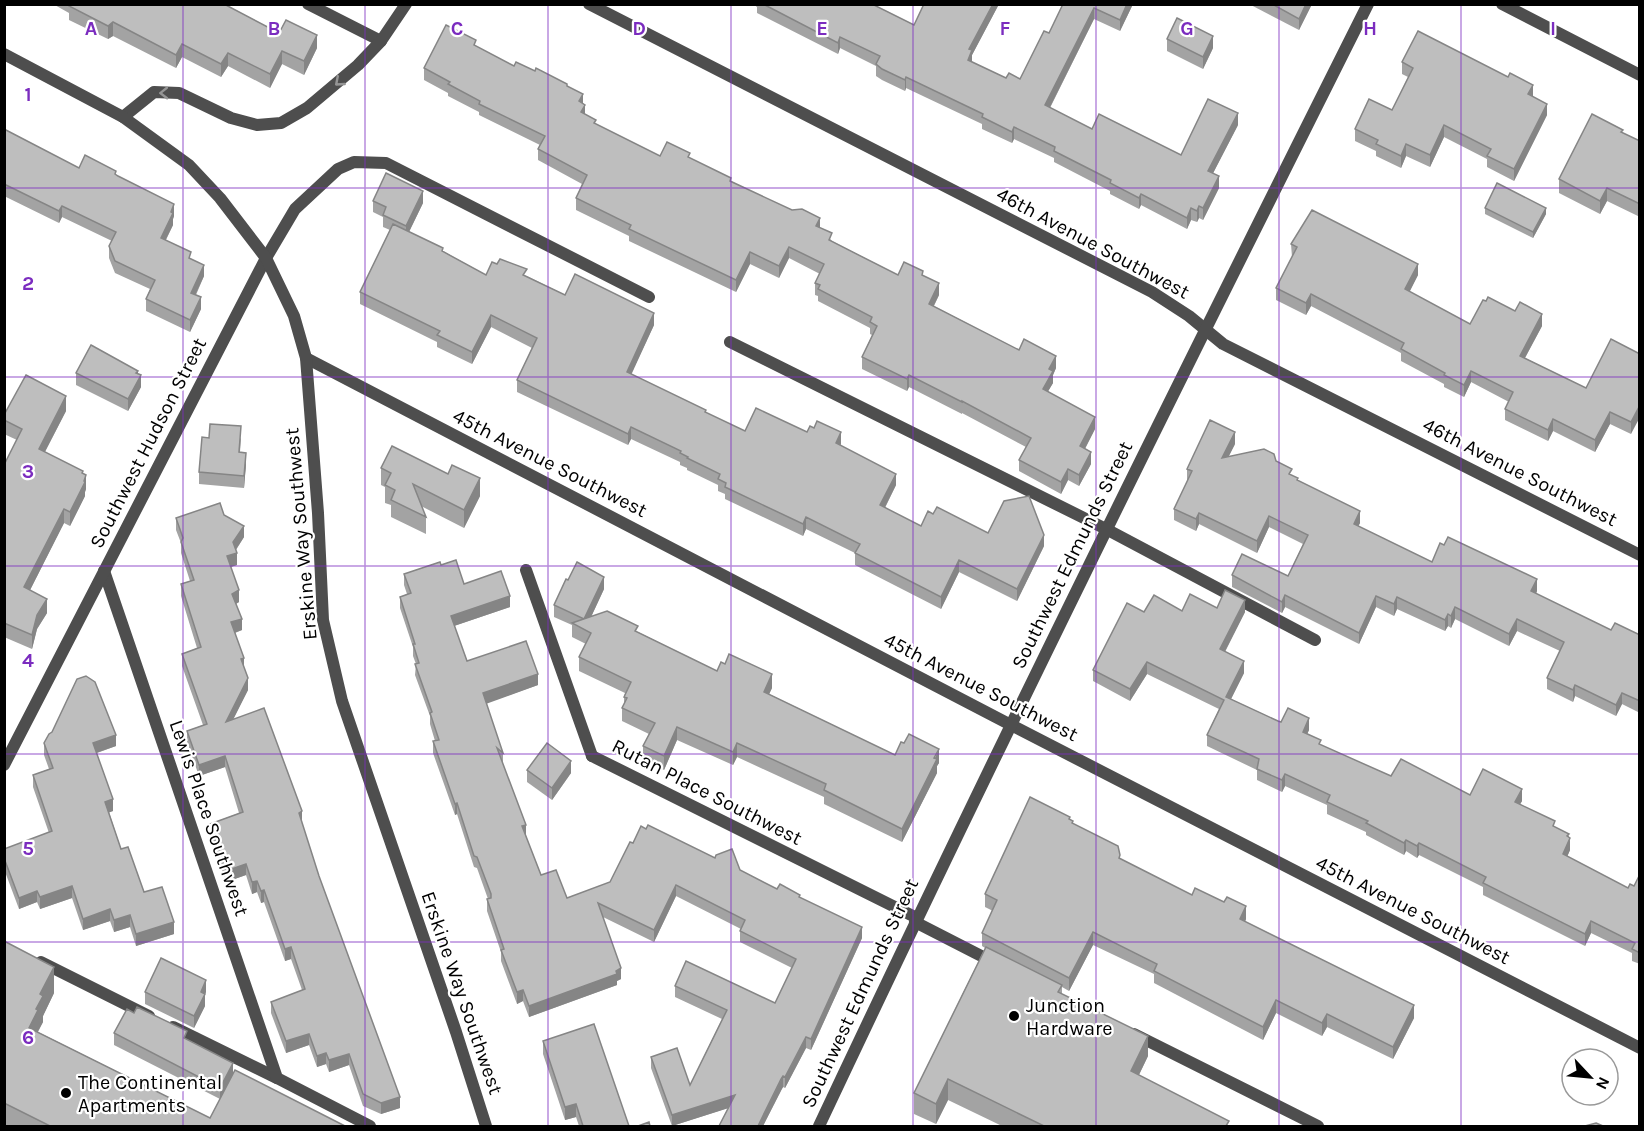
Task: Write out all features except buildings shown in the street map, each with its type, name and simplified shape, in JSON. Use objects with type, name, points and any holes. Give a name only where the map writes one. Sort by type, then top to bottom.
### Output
[{"type":"street","points":[[308,4],[381,42]]},
{"type":"street","points":[[123,117],[154,92],[179,93],[231,118],[257,125],[281,123],[307,108],[336,85],[381,42],[406,4]]},
{"type":"street","name":"46th Avenue Southwest","points":[[589,4],[1152,292],[1228,347],[1640,555]]},
{"type":"street","name":"Southwest Edmunds Street","points":[[819,1126],[916,920],[1106,529],[1368,4]]},
{"type":"street","points":[[1502,4],[1640,75]]},
{"type":"street","name":"Erskine Way Southwest","points":[[4,54],[123,117],[189,165],[219,198],[266,258],[294,316],[306,358],[318,513],[323,620],[342,700],[486,1126]]},
{"type":"street","name":"Southwest Hudson Street","points":[[4,765],[266,258],[295,209],[338,169],[354,162],[386,163],[649,297]]},
{"type":"street","points":[[730,342],[1106,529],[1315,640]]},
{"type":"street","name":"45th Avenue Southwest","points":[[306,358],[1011,725],[1640,1048]]},
{"type":"street","name":"Rutan Place Southwest","points":[[526,570],[592,756],[916,920],[1001,966]]},
{"type":"street","name":"Lewis Place Southwest","points":[[104,571],[277,1078]]},
{"type":"street","points":[[26,955],[370,1126]]},
{"type":"street","points":[[1128,1030],[1318,1126]]},
{"type":"place","name":"Junction Hardware","points":[[1014,1016]]},
{"type":"place","name":"The Continental Apartments","points":[[66,1093]]}]
